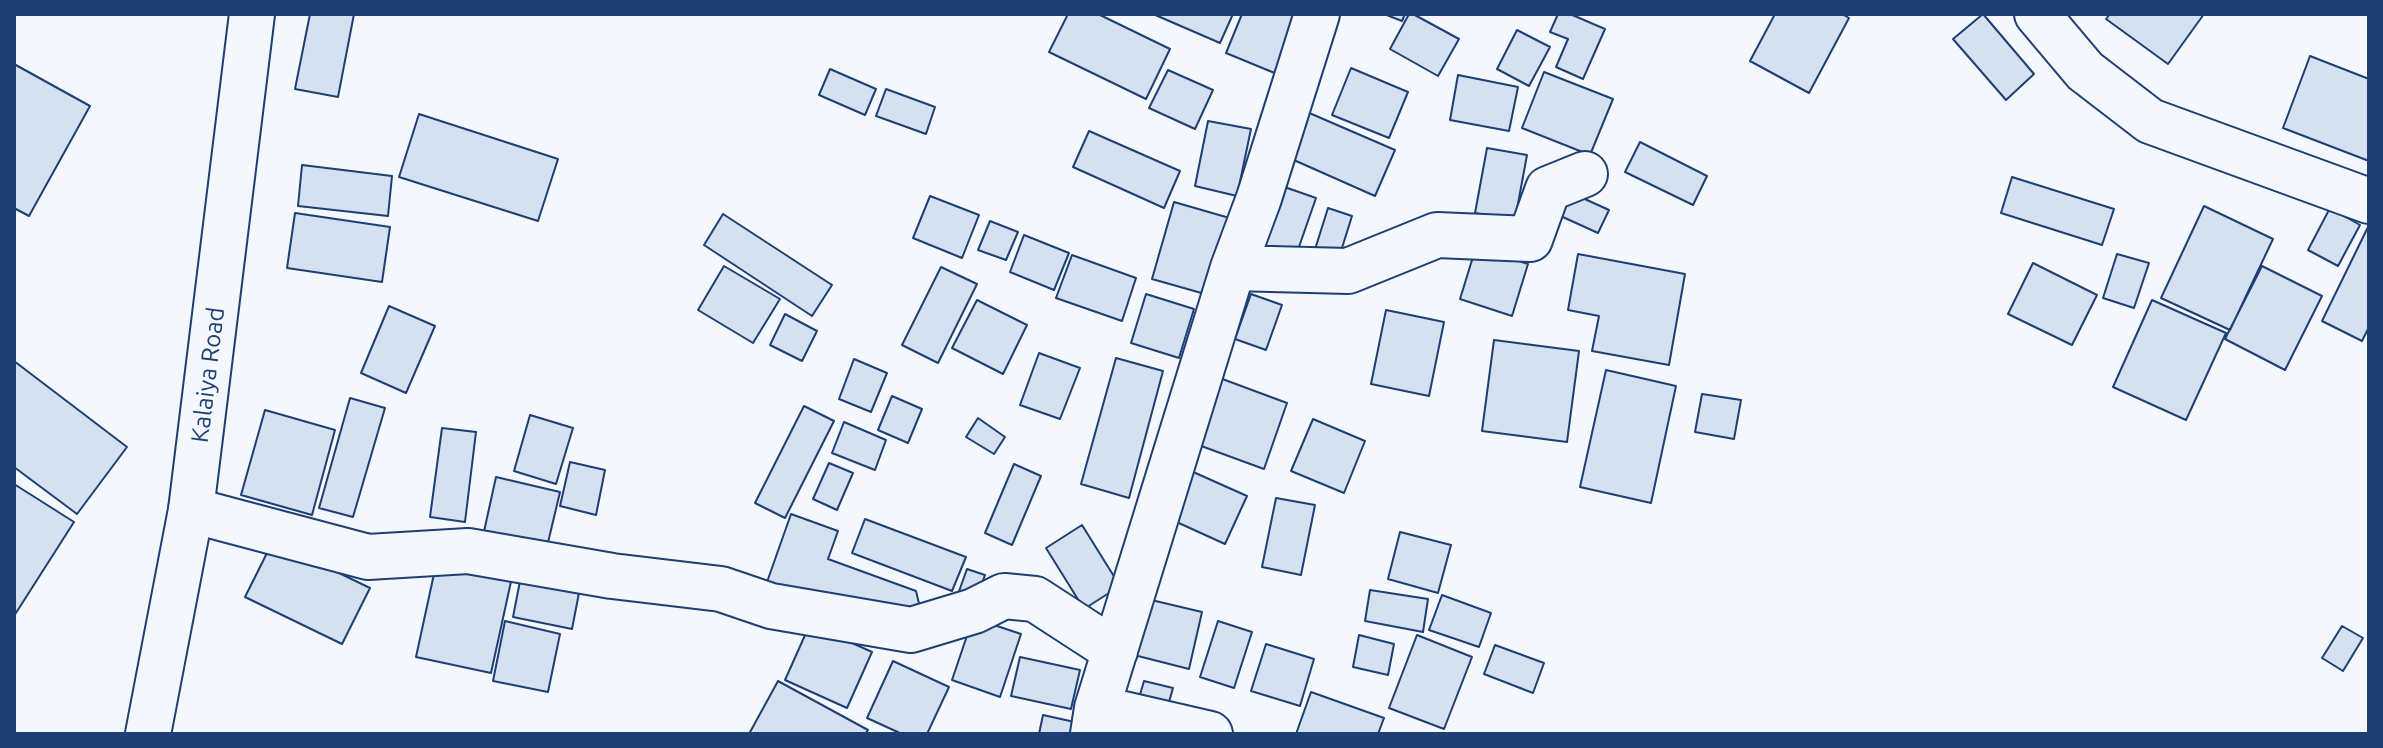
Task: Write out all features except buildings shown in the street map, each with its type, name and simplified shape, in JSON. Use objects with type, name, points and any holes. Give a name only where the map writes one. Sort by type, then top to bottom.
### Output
[{"type":"street","name":"Kalaiya Road","points":[[148,734],[191,510],[252,14]]},
{"type":"street","points":[[1210,734],[1095,721],[1233,268],[1259,198],[1317,14]]},
{"type":"street","points":[[2037,14],[2085,71],[2150,121],[2369,201]]},
{"type":"street","points":[[1233,268],[1348,271],[1437,235],[1530,239],[1548,189],[1585,174]]},
{"type":"street","points":[[191,510],[368,557],[468,551],[612,576],[721,589],[771,606],[911,630],[974,611],[1004,596],[1035,599],[1115,651]]}]
